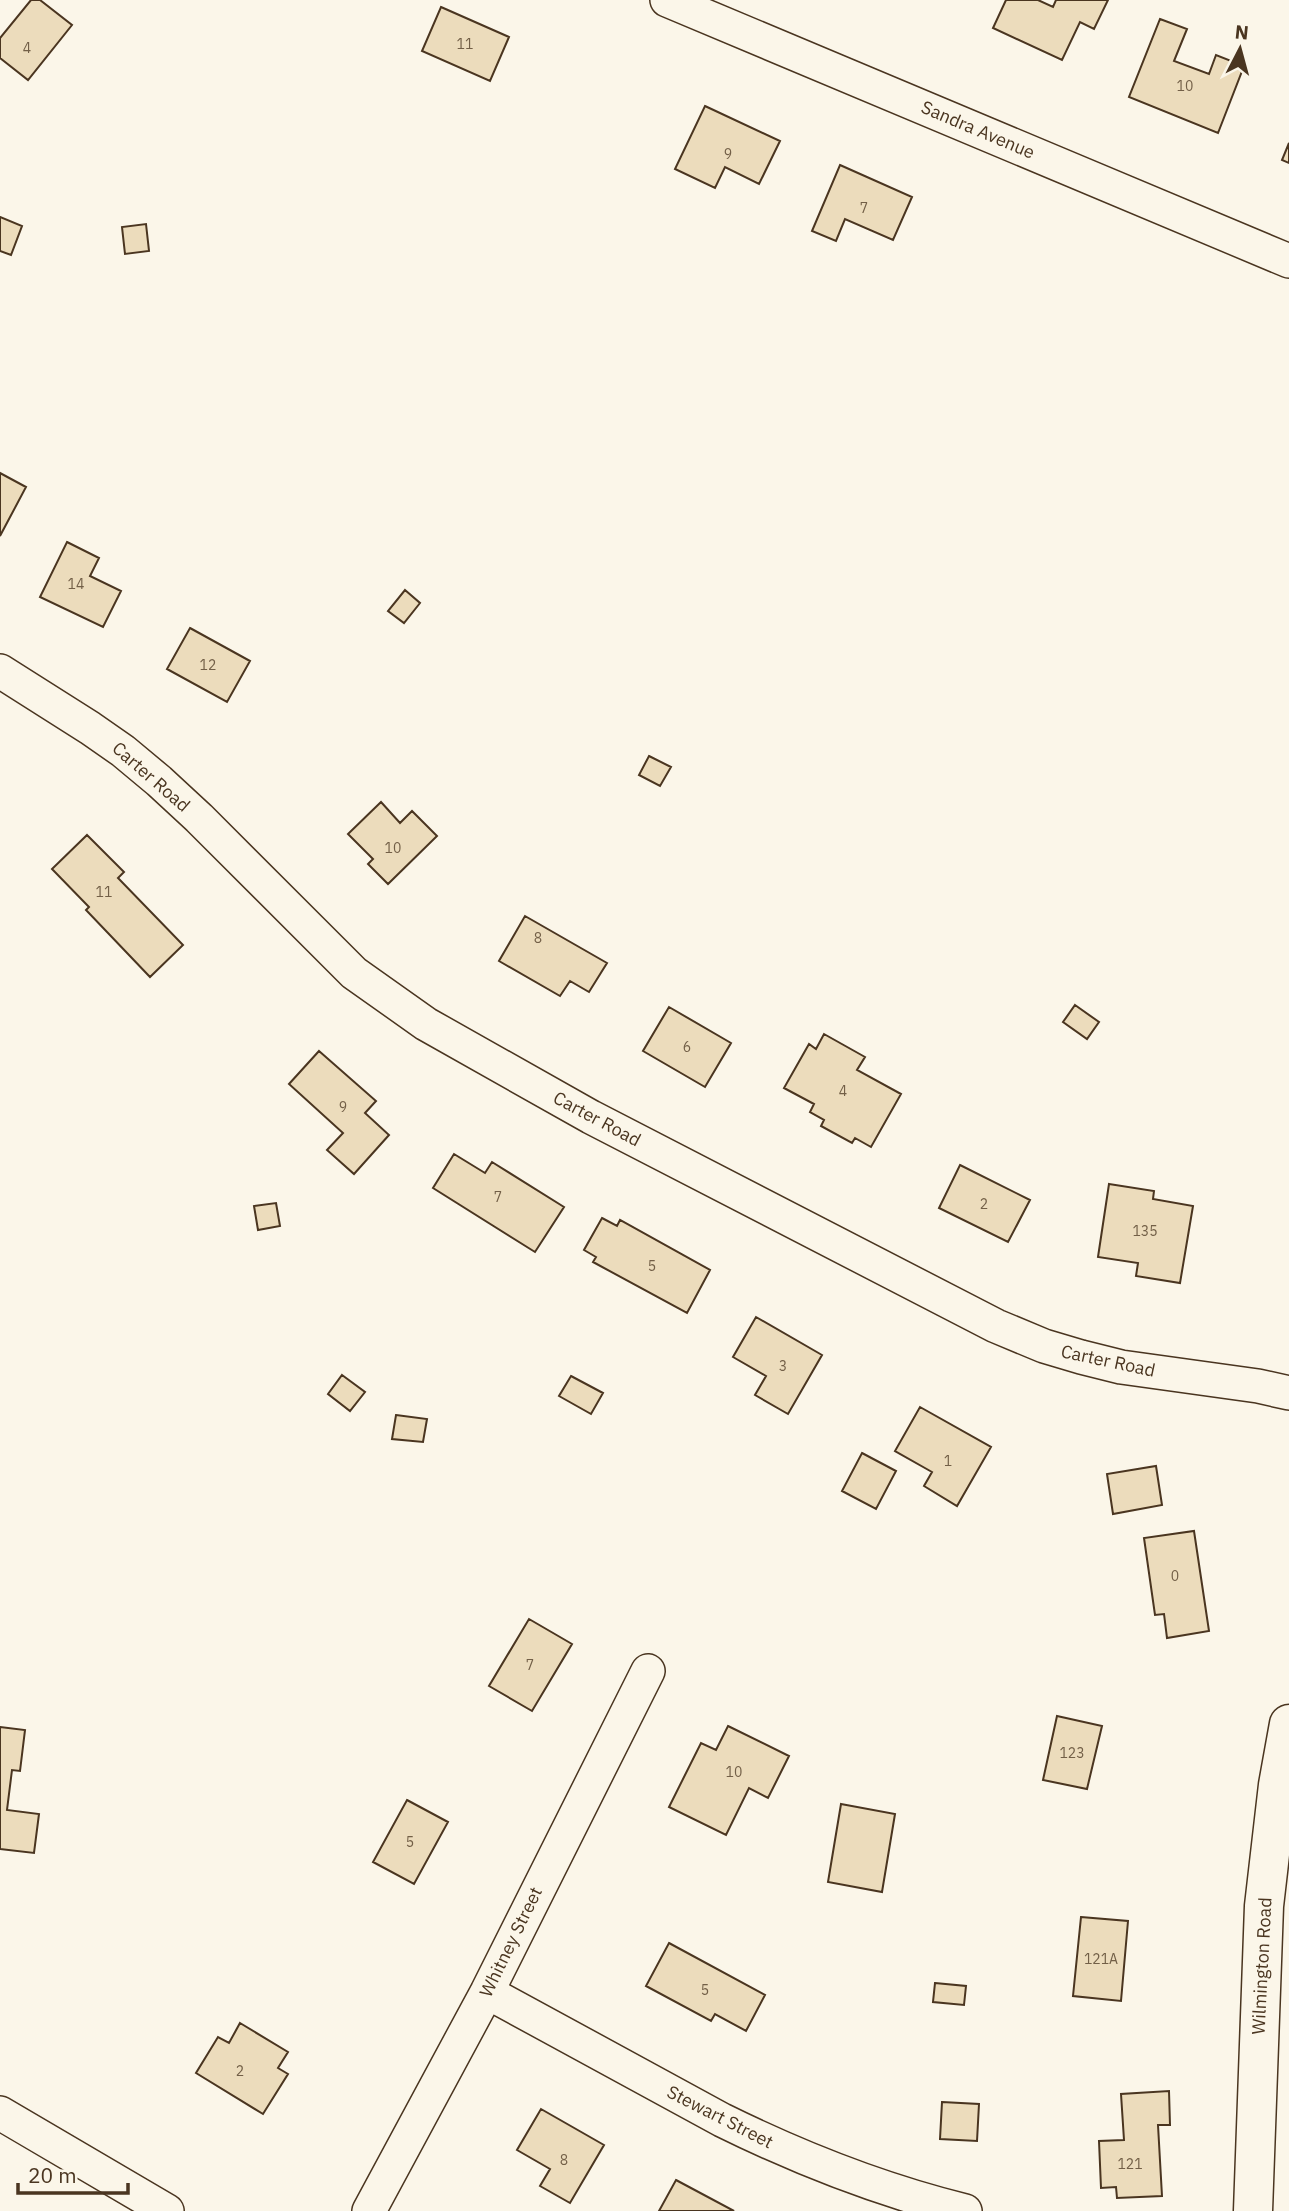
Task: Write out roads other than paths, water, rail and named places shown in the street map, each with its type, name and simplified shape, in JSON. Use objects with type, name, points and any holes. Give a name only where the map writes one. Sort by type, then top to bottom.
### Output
[{"type":"main road","name":"Wilmington Road","points":[[1252,2211],[1264,1906],[1278,1786],[1289,1724]]},
{"type":"street","name":"Sandra Avenue","points":[[667,0],[1289,261]]},
{"type":"street","name":"Carter Road","points":[[0,671],[90,728],[150,774],[199,818],[336,956],[370,986],[426,1024],[591,1117],[960,1308],[1044,1346],[1121,1367],[1258,1386],[1289,1393]]},
{"type":"street","name":"Whitney Street","points":[[369,2211],[487,1992],[648,1671]]},
{"type":"street","name":"Stewart Street","points":[[487,1992],[771,2144],[873,2185],[965,2211]]},
{"type":"street","points":[[0,2112],[167,2211]]}]
